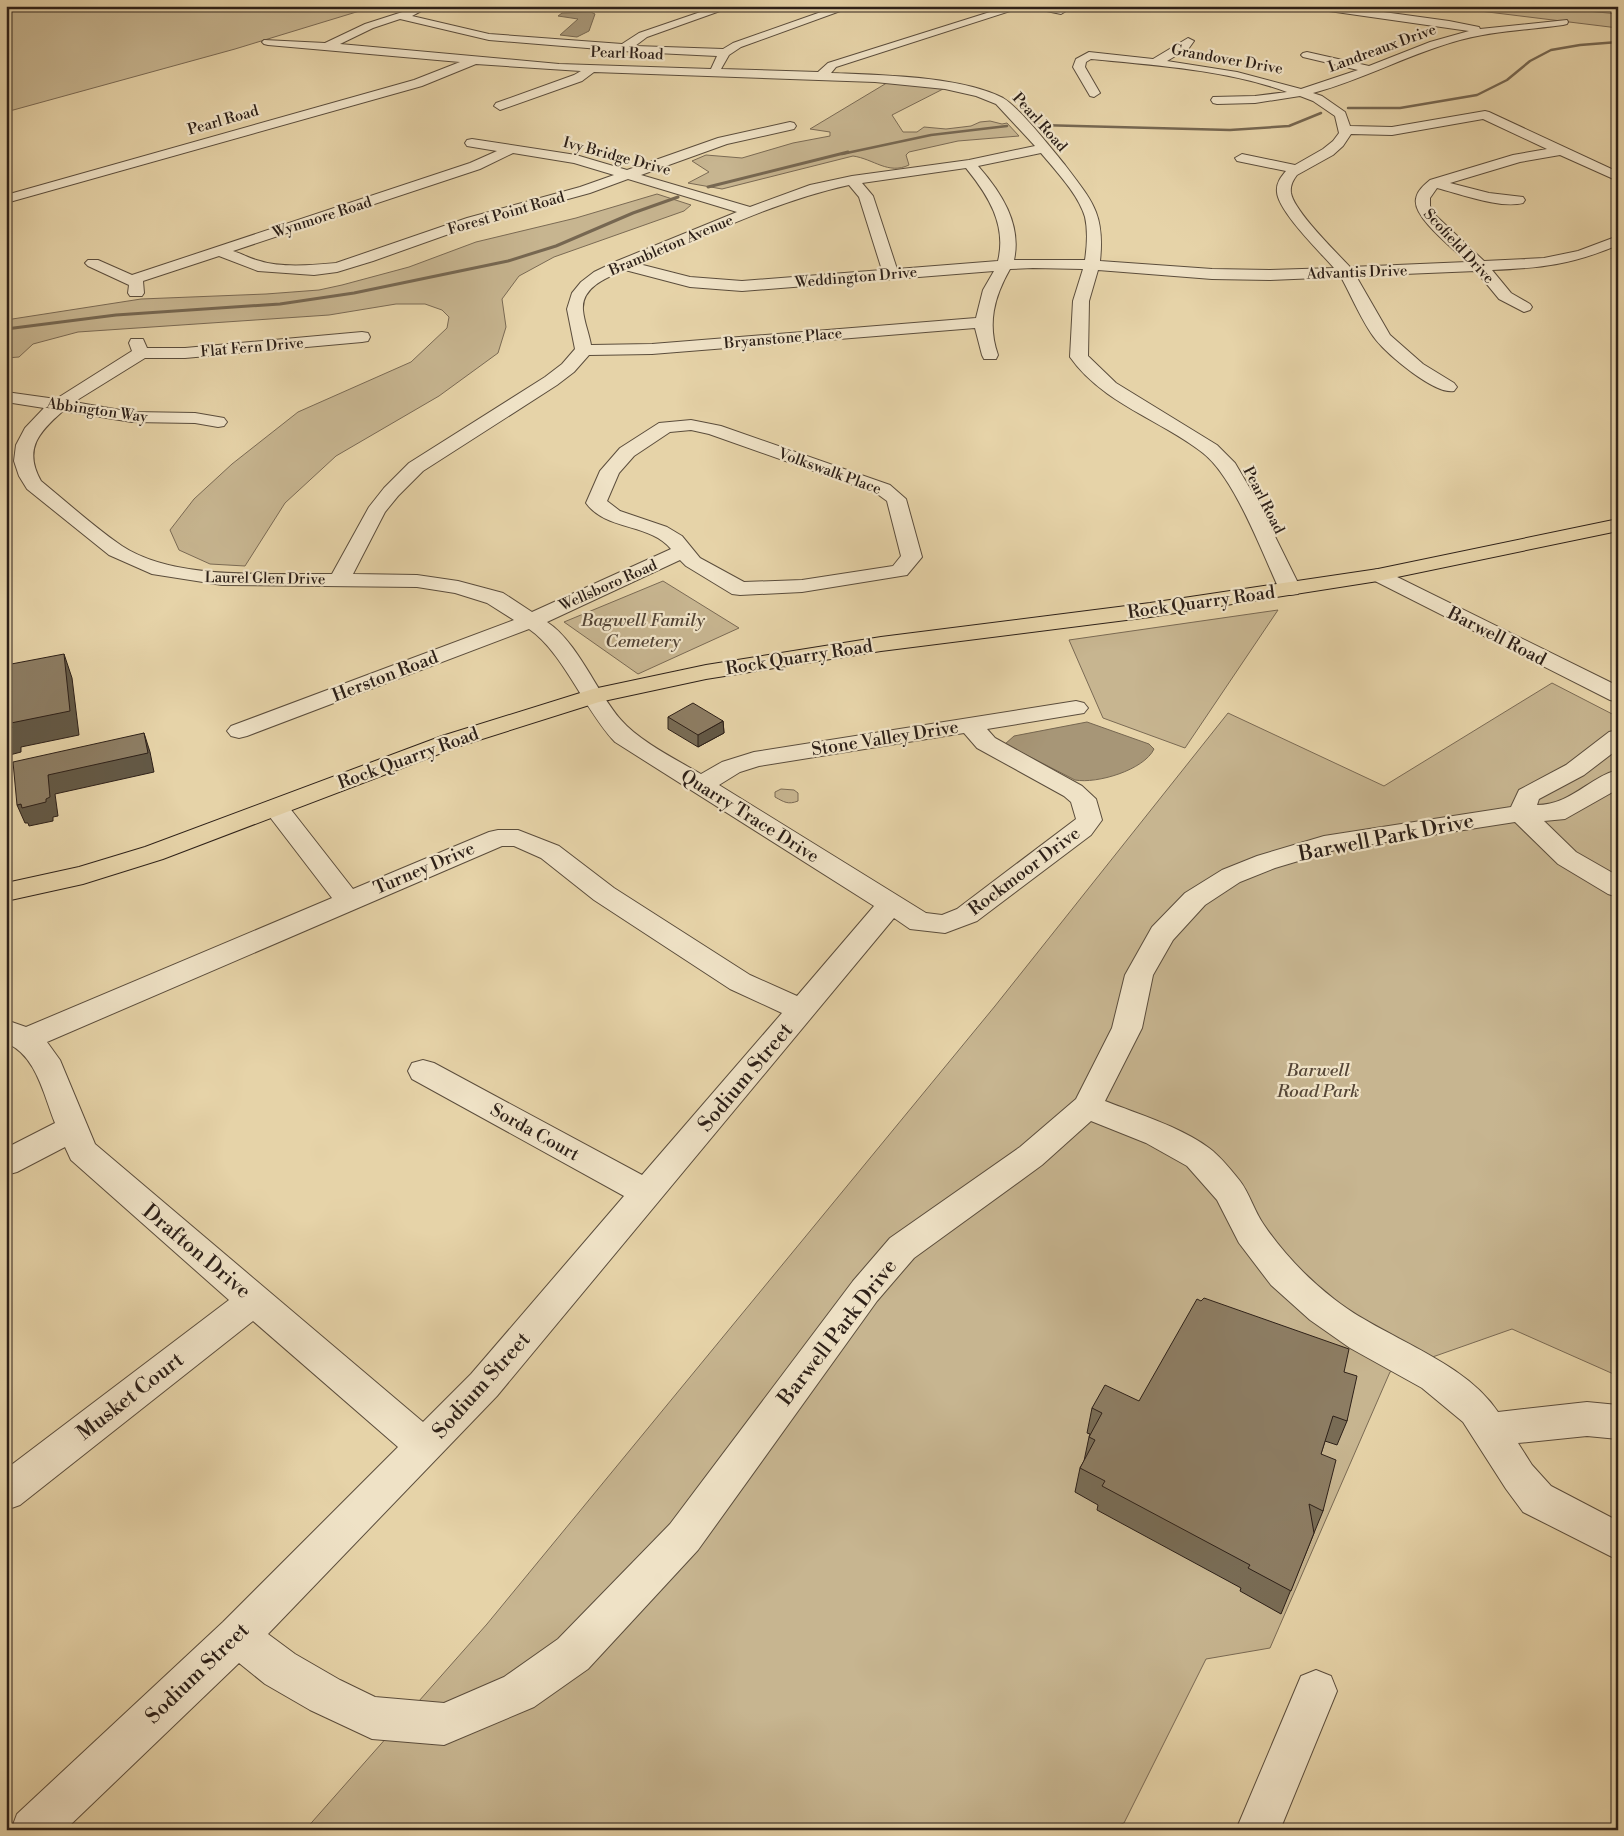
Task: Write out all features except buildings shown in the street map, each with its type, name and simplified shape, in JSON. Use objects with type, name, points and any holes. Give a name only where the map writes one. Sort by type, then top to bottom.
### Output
[{"type":"main road","name":"Rock Quarry Road","points":[[6,892],[83,875],[154,853],[451,741],[593,696],[706,672],[881,644],[1150,610],[1378,575],[1618,525]]},
{"type":"street","points":[[327,46],[354,32],[430,6]]},
{"type":"street","points":[[624,48],[634,40],[648,34],[729,6]]},
{"type":"street","points":[[400,16],[427,21],[468,34],[488,38],[624,48],[725,52],[743,43],[849,6]]},
{"type":"street","points":[[822,75],[832,65],[1022,6]]},
{"type":"street","points":[[1036,6],[1061,11]]},
{"type":"street","points":[[1316,6],[1449,24],[1484,32]]},
{"type":"street","name":"Landreaux Drive","points":[[1217,100],[1234,100],[1320,88],[1448,40],[1484,32],[1563,22]]},
{"type":"street","points":[[468,34],[495,25]]},
{"type":"street","points":[[924,25],[945,30]]},
{"type":"street","points":[[1154,63],[1185,46],[1188,40]]},
{"type":"street","name":"Pearl Road","points":[[268,42],[593,68],[822,75],[915,82],[980,93],[1000,101],[1044,148],[1082,197],[1092,217],[1094,247],[1092,265],[1081,301],[1079,357],[1110,386],[1210,449],[1228,467],[1290,589]]},
{"type":"street","points":[[866,43],[886,48]]},
{"type":"street","points":[[714,72],[725,52]]},
{"type":"street","name":"Grandover Drive","points":[[1094,93],[1079,67],[1080,61],[1090,55],[1154,63],[1259,79],[1302,92],[1333,107],[1342,115],[1346,123],[1346,130]]},
{"type":"street","points":[[1307,55],[1368,69]]},
{"type":"street","name":"Pearl Road","points":[[6,200],[350,101],[418,84],[475,60]]},
{"type":"street","points":[[1390,61],[1413,67]]},
{"type":"street","points":[[500,106],[578,78],[593,68]]},
{"type":"street","points":[[1448,387],[1417,368],[1383,338],[1346,272],[1289,207],[1283,196],[1282,186],[1286,178],[1296,169],[1330,150],[1344,136],[1346,130],[1392,131],[1485,115],[1558,151],[1618,177]]},
{"type":"street","name":"Forest Point Road","points":[[220,251],[258,266],[314,270],[337,267],[472,221],[585,190],[723,141],[790,126]]},
{"type":"street","name":"Ivy Bridge Drive","points":[[472,144],[568,158],[750,212]]},
{"type":"street","name":"Brambleton Avenue","points":[[584,350],[580,324],[573,310],[576,297],[583,287],[591,281],[622,264],[795,194],[852,180],[969,164],[1044,148]]},
{"type":"street","name":"Wynmore Road","points":[[93,263],[134,286],[220,251],[475,166],[511,149]]},
{"type":"street","name":"Scofield Drive","points":[[1524,308],[1505,296],[1481,266],[1428,216],[1422,208],[1421,201],[1423,194],[1435,184],[1518,158],[1558,151]]},
{"type":"street","points":[[1242,158],[1296,169]]},
{"type":"street","points":[[969,164],[989,187],[1003,215],[1009,244],[1005,264],[988,296],[983,322],[984,340],[990,355]]},
{"type":"street","points":[[852,180],[866,196],[891,273]]},
{"type":"street","points":[[1435,184],[1489,197],[1518,200]]},
{"type":"street","points":[[719,225],[745,232]]},
{"type":"street","name":"Advantis Drive","points":[[1092,265],[1245,275],[1481,266],[1562,260],[1582,255],[1618,240]]},
{"type":"street","name":"Weddington Drive","points":[[622,264],[690,282],[742,286],[1005,264],[1057,263],[1092,265]]},
{"type":"street","name":"Bryanstone Place","points":[[584,350],[652,349],[983,322]]},
{"type":"street","name":"Flat Fern Drive","points":[[139,348],[185,353],[362,337]]},
{"type":"street","name":"Laurel Glen Drive","points":[[139,348],[59,405],[35,428],[25,444],[23,458],[26,473],[34,485],[116,551],[159,570],[189,576],[222,579],[417,581],[458,587],[495,598],[546,631],[593,696]]},
{"type":"street","points":[[340,579],[376,512],[391,492],[416,467],[551,381],[568,368],[584,350]]},
{"type":"street","name":"Abbington Way","points":[[6,397],[132,417],[195,418],[218,422]]},
{"type":"street","name":"Volkswalk Place","points":[[691,425],[714,430],[883,489],[896,499],[912,557],[900,571],[802,586],[740,589],[693,562],[685,550],[675,540],[660,531],[613,515],[596,503],[610,471],[628,452],[665,427],[691,425]]},
{"type":"street","name":"Wellsboro Road","points":[[531,621],[685,550]]},
{"type":"street","name":"Barwell Road","points":[[1378,575],[1618,695]]},
{"type":"street","name":"Herston Road","points":[[239,731],[531,621]]},
{"type":"street","name":"Quarry Trace Drive","points":[[593,696],[612,725],[624,737],[906,913]]},
{"type":"street","name":"Stone Valley Drive","points":[[701,785],[731,768],[754,759],[1076,708]]},
{"type":"street","name":"Rockmoor Drive","points":[[906,913],[945,924],[967,915],[1082,829],[1089,820],[1083,799],[1073,791],[986,743],[970,725]]},
{"type":"street","points":[[1618,737],[1575,770],[1528,795],[1521,813],[1567,858],[1618,888]]},
{"type":"street","name":"Barwell Park Drive","points":[[237,1636],[280,1669],[324,1695],[372,1718],[444,1724],[519,1692],[573,1654],[684,1537],[865,1291],[902,1248],[1031,1156],[1087,1107],[1127,1028],[1139,976],[1162,934],[1195,899],[1231,876],[1257,865],[1333,842],[1521,813],[1556,813],[1599,790],[1618,777]]},
{"type":"street","points":[[276,808],[348,901]]},
{"type":"street","name":"Turney Drive","points":[[17,1035],[498,838],[518,838],[550,852],[604,894],[740,982],[801,1010]]},
{"type":"street","name":"Sodium Street","points":[[33,1830],[237,1636],[426,1447],[484,1385],[801,1010],[906,913]]},
{"type":"street","name":"Drafton Drive","points":[[17,1035],[45,1060],[82,1151],[426,1447]]},
{"type":"street","name":"Sorda Court","points":[[423,1071],[647,1193]]},
{"type":"street","points":[[1087,1107],[1157,1134],[1198,1157],[1229,1191],[1251,1233],[1283,1275],[1322,1310],[1362,1337],[1435,1377],[1476,1410],[1519,1477],[1537,1499],[1618,1541]]},
{"type":"street","points":[[6,1164],[74,1128]]},
{"type":"street","name":"Musket Court","points":[[6,1492],[254,1300]]},
{"type":"street","points":[[1488,1430],[1587,1419],[1618,1422]]},
{"type":"street","points":[[1258,1830],[1316,1691]]},
{"type":"green space","points":[[6,6],[376,6],[235,49],[6,112]]},
{"type":"green space","points":[[1439,6],[1537,6],[1618,14],[1618,28]]},
{"type":"green space","points":[[890,81],[947,87],[892,115],[903,132],[917,132],[924,127],[946,129],[971,126],[980,122],[990,121],[1002,124],[1007,123],[1019,136],[958,141],[909,152],[906,155],[909,165],[901,168],[888,167],[853,156],[722,189],[688,183],[709,172],[692,161],[706,155],[742,158],[793,143],[830,136],[830,132],[810,129]]},
{"type":"green space","points":[[657,194],[691,205],[684,211],[554,257],[519,276],[502,299],[506,327],[498,353],[439,396],[336,456],[285,503],[245,566],[210,564],[179,550],[170,530],[194,499],[232,464],[298,412],[411,362],[447,328],[449,317],[442,310],[425,304],[396,304],[329,315],[78,332],[33,344],[19,357],[6,358],[6,320],[141,299],[319,290],[409,267],[476,242],[576,218]]},
{"type":"green space","name":"Bagwell Family Cemetery","points":[[663,581],[739,628],[638,674],[564,622]]},
{"type":"green space","points":[[1278,610],[1185,748],[1103,718],[1069,640]]},
{"type":"green space","name":"Barwell Road Park","points":[[1552,683],[1618,717],[1618,1376],[1512,1329],[1390,1372],[1270,1648],[1206,1659],[1124,1823],[1103,1830],[305,1830],[487,1624],[995,1006],[1228,713],[1384,786]]},
{"type":"green space","points":[[781,789],[794,790],[798,793],[798,801],[791,803],[775,797],[775,792]]},
{"type":"shaded area","points":[[591,12],[595,14],[589,31],[577,37],[560,35],[578,19],[558,16],[562,13]]},
{"type":"shaded area","points":[[1087,722],[1149,744],[1154,749],[1149,757],[1130,769],[1119,774],[1084,781],[1075,780],[1005,744],[1014,736]]},
{"type":"waterway","points":[[1348,108],[1400,108],[1477,95],[1507,80],[1530,61],[1551,50],[1580,45],[1618,42]]},
{"type":"waterway","points":[[1039,125],[1230,130],[1289,126],[1321,113]]},
{"type":"waterway","points":[[842,154],[931,135],[1007,126]]},
{"type":"waterway","points":[[708,187],[848,152]]},
{"type":"waterway","points":[[6,329],[116,315],[280,304],[354,293],[508,261],[556,246],[633,213],[678,197]]}]
